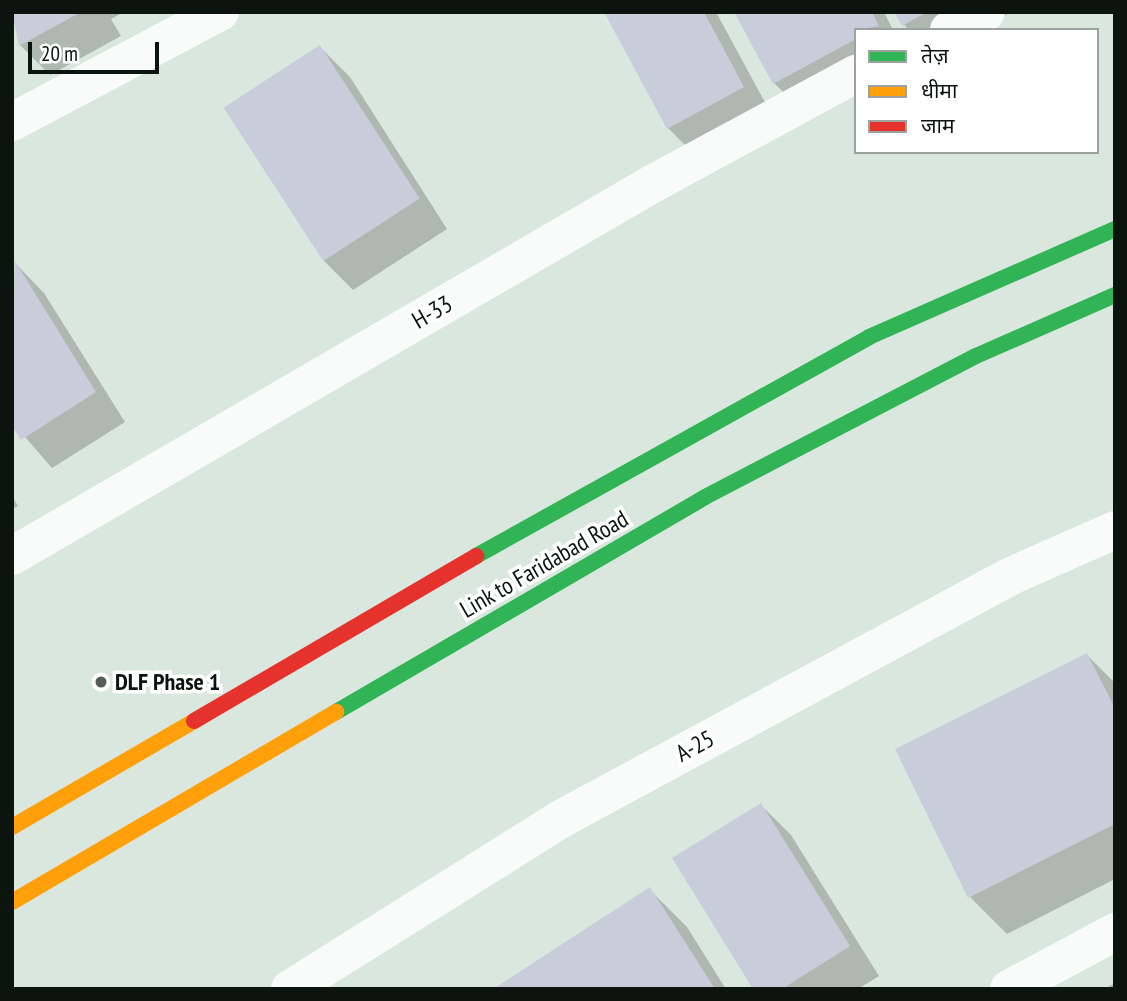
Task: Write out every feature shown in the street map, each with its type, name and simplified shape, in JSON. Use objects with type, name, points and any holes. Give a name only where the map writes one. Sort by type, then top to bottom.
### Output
[{"type":"main road","name":"Link to Faridabad Road","points":[[12,827],[682,436],[869,337],[1115,229]]},
{"type":"main road","name":"Link to Faridabad Road","points":[[12,902],[705,497],[976,355],[1115,295]]},
{"type":"street","points":[[12,122],[220,12]]},
{"type":"street","points":[[953,28],[986,12]]},
{"type":"street","name":"H-33","points":[[12,556],[654,183],[854,75]]},
{"type":"street","name":"A-25","points":[[290,989],[559,820],[1009,577],[1115,530]]},
{"type":"street","points":[[1009,989],[1115,932]]},
{"type":"building","points":[[12,12],[81,12],[19,46]]},
{"type":"building","points":[[604,12],[704,12],[744,87],[667,129]]},
{"type":"building","points":[[734,12],[872,12],[879,26],[854,28],[854,40],[773,84]]},
{"type":"building","points":[[894,12],[927,12],[902,26]]},
{"type":"building","points":[[320,45],[420,198],[323,261],[224,108]]},
{"type":"building","points":[[15,261],[96,392],[21,440],[12,426]]},
{"type":"building","points":[[1087,653],[1115,708],[1115,824],[968,898],[895,749]]},
{"type":"building","points":[[761,803],[850,946],[782,989],[753,989],[672,858]]},
{"type":"building","points":[[650,887],[715,989],[493,989]]},
{"type":"traffic: fast","points":[[476,556],[869,337],[1115,229]]},
{"type":"traffic: fast","points":[[336,712],[705,497],[976,356],[1115,295]]},
{"type":"traffic: slow","points":[[12,902],[336,712]]},
{"type":"traffic: slow","points":[[12,827],[194,721]]},
{"type":"traffic: jam","points":[[194,721],[476,556]]},
{"type":"place","name":"DLF Phase 1","points":[[101,682]]}]
